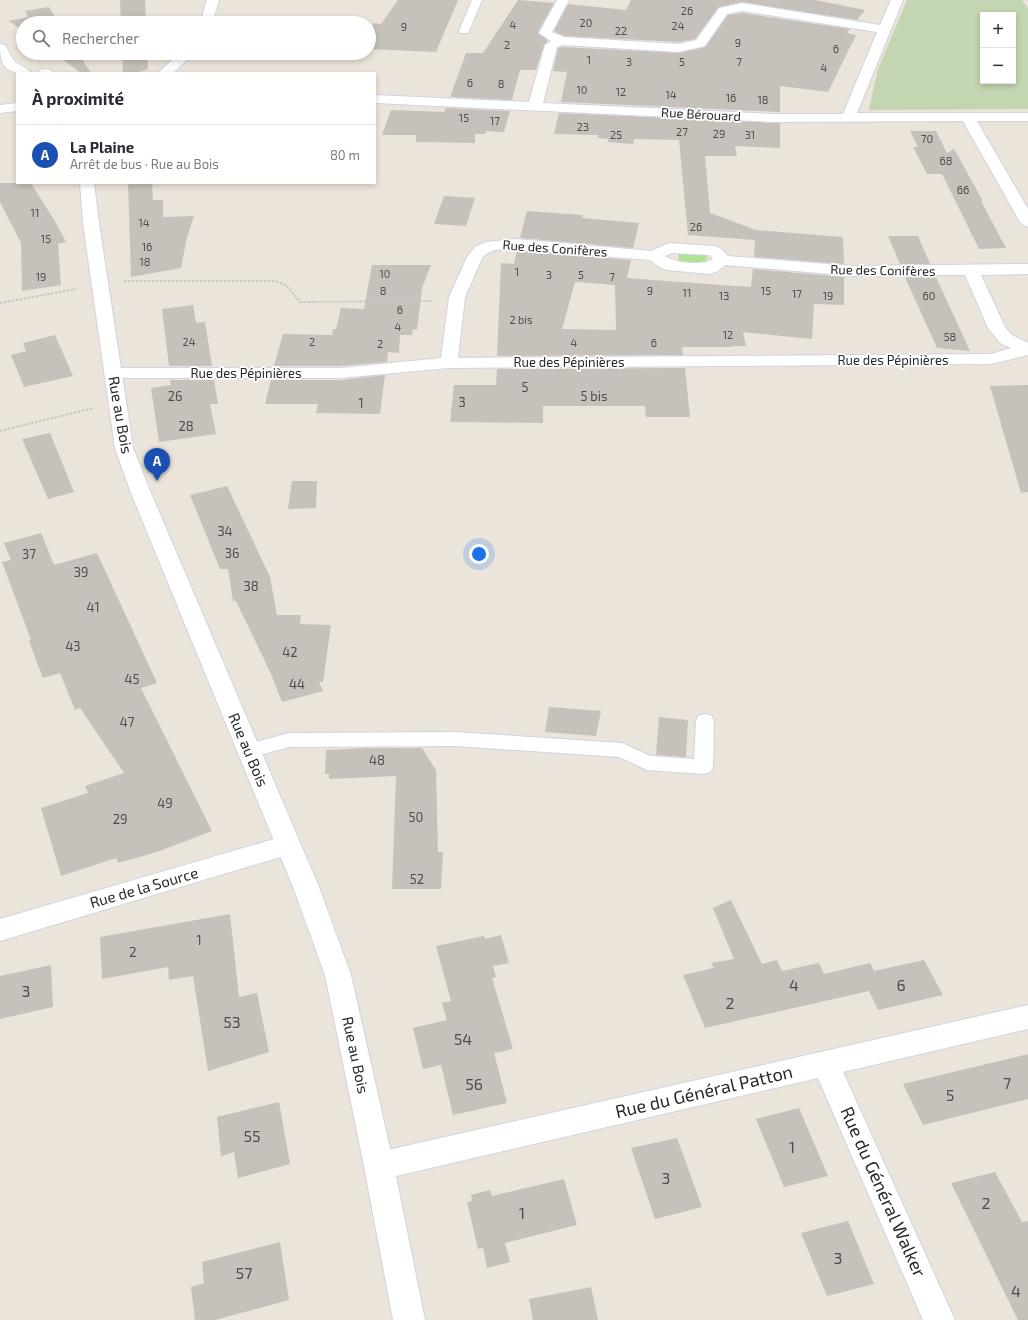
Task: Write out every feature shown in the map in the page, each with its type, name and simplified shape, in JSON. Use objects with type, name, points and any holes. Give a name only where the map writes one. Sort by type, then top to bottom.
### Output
[{"type":"street","points":[[208,16],[213,0]]},
{"type":"street","points":[[563,0],[545,33],[562,41],[679,48],[691,46],[700,43],[723,11],[742,7],[885,30]]},
{"type":"street","points":[[850,118],[850,110],[897,0]]},
{"type":"street","points":[[535,106],[551,45],[562,41]]},
{"type":"street","points":[[0,48],[9,64],[24,72]]},
{"type":"street","points":[[166,72],[180,60]]},
{"type":"street","name":"Rue Bérouard","points":[[376,99],[512,107],[535,106],[774,118],[1028,117]]},
{"type":"street","points":[[0,109],[16,107]]},
{"type":"street","points":[[968,118],[1028,222]]},
{"type":"street","name":"Rue au Bois","points":[[87,184],[91,223],[124,448],[248,751],[306,887],[338,975],[379,1166],[409,1320]]},
{"type":"street","name":"Rue des Conifères","points":[[449,363],[456,302],[475,257],[481,250],[492,245],[516,244],[654,256],[669,248],[714,251],[723,260],[853,271],[1028,269]]},
{"type":"street","points":[[971,270],[996,328],[1006,339],[1027,349]]},
{"type":"street","name":"Rue des Pépinières","points":[[113,373],[341,373],[449,363],[991,359],[1007,356],[1027,349]]},
{"type":"street","name":"Rue de la Source","points":[[0,930],[288,845]]},
{"type":"street","name":"Rue du Général Patton","points":[[379,1166],[1028,1017]]},
{"type":"street","name":"Rue du Général Walker","points":[[826,1064],[939,1320]]},
{"type":"lane","points":[[464,31],[477,0]]},
{"type":"lane","points":[[248,751],[289,740],[455,739],[622,750],[647,763],[703,767],[705,721]]},
{"type":"path","points":[[0,303],[72,288],[84,289],[119,285],[118,281],[274,281],[286,285],[300,302],[456,302]]},
{"type":"path","points":[[0,431],[117,402]]},
{"type":"green space","points":[[907,0],[1022,0],[1028,8],[1028,109],[869,110],[878,69]]},
{"type":"green space","points":[[679,253],[707,255],[706,265],[678,263]]},
{"type":"building","points":[[120,0],[145,0],[146,16],[121,16]]},
{"type":"building","points":[[398,0],[458,0],[436,52],[376,49],[376,23],[381,24]]},
{"type":"building","points":[[518,0],[554,3],[538,32],[548,41],[544,45],[536,70],[520,70],[512,100],[450,97],[466,53],[483,53]]},
{"type":"building","points":[[631,0],[815,0],[865,10],[857,20],[742,2],[719,7],[695,39],[679,42],[564,36],[554,31],[568,4],[626,10]]},
{"type":"building","points":[[49,7],[55,16],[28,16],[25,11]]},
{"type":"building","points":[[742,13],[850,29],[847,33],[856,35],[828,92],[780,86],[780,112],[561,102],[567,72],[553,71],[558,48],[563,47],[679,53],[705,47],[728,15]]},
{"type":"building","points":[[16,20],[16,26],[9,21]]},
{"type":"building","points":[[63,60],[83,60],[90,72],[80,72]]},
{"type":"building","points":[[122,60],[147,60],[148,69],[140,72],[123,72]]},
{"type":"building","points":[[446,108],[510,111],[504,132],[486,131],[486,134],[475,134],[475,143],[416,142],[416,135],[382,135],[391,110],[444,112]]},
{"type":"building","points":[[559,113],[780,123],[780,148],[735,146],[737,156],[705,156],[710,213],[756,230],[843,237],[844,264],[754,257],[755,240],[688,235],[679,140],[634,139],[633,144],[608,142],[608,139],[598,138],[598,135],[554,134]]},
{"type":"building","points":[[910,131],[936,131],[947,153],[954,149],[983,201],[981,201],[1006,248],[979,249],[942,174],[927,174],[913,147],[918,147]]},
{"type":"building","points":[[0,183],[32,184],[66,242],[58,244],[61,285],[22,291],[21,243],[0,202]]},
{"type":"building","points":[[128,184],[152,184],[153,200],[163,200],[163,217],[194,216],[187,237],[181,268],[131,277]]},
{"type":"building","points":[[444,196],[475,198],[466,226],[434,224]]},
{"type":"building","points":[[527,211],[583,215],[582,218],[639,223],[633,248],[520,238]]},
{"type":"building","points":[[888,236],[918,236],[930,264],[900,264]]},
{"type":"building","points":[[517,251],[631,260],[627,278],[751,287],[753,269],[844,277],[844,305],[814,304],[812,339],[743,332],[746,346],[682,347],[683,355],[497,356],[501,263],[514,264]],"holes":[[[575,282],[615,285],[616,330],[562,329]]]},
{"type":"building","points":[[372,265],[431,265],[422,288],[417,330],[413,329],[412,335],[400,335],[399,353],[388,352],[387,362],[341,366],[274,366],[283,334],[332,335],[333,329],[336,329],[341,308],[364,309]]},
{"type":"building","points":[[905,277],[936,277],[970,351],[937,348]]},
{"type":"building","points":[[193,305],[196,323],[205,322],[212,366],[169,366],[162,309]]},
{"type":"building","points":[[55,335],[73,376],[24,387],[11,355],[26,351],[23,343]]},
{"type":"building","points":[[685,368],[690,417],[646,417],[645,406],[543,406],[543,423],[450,422],[454,385],[496,385],[497,369]]},
{"type":"building","points":[[385,375],[380,414],[316,413],[318,404],[265,404],[271,380],[341,380]]},
{"type":"building","points":[[170,380],[214,380],[218,404],[210,404],[216,434],[159,442],[151,388],[171,385]]},
{"type":"building","points":[[1028,385],[1028,492],[1021,493],[990,386]]},
{"type":"building","points":[[50,433],[74,492],[48,499],[22,439]]},
{"type":"building","points":[[292,481],[317,481],[316,508],[288,509]]},
{"type":"building","points":[[227,486],[270,577],[277,615],[301,615],[300,624],[331,625],[323,682],[319,682],[323,691],[282,702],[272,676],[236,601],[233,601],[228,569],[220,569],[190,495]]},
{"type":"building","points":[[41,533],[54,565],[97,553],[157,683],[141,688],[212,831],[157,852],[118,863],[116,858],[61,876],[41,808],[88,793],[85,786],[124,773],[80,708],[75,710],[60,673],[43,678],[29,641],[31,640],[2,562],[11,560],[4,543]]},
{"type":"building","points":[[549,707],[601,711],[596,736],[545,732]]},
{"type":"building","points":[[659,717],[688,720],[686,757],[656,755]]},
{"type":"building","points":[[422,748],[436,770],[438,852],[443,852],[441,889],[392,889],[396,776],[329,779],[329,774],[325,774],[326,750]]},
{"type":"building","points":[[731,900],[762,964],[777,960],[782,971],[819,963],[824,974],[870,963],[874,971],[924,960],[943,995],[878,1010],[869,991],[705,1028],[683,975],[714,968],[711,963],[734,959],[713,908]]},
{"type":"building","points":[[230,914],[239,997],[257,993],[269,1052],[208,1071],[193,976],[169,980],[168,967],[102,979],[100,937]]},
{"type":"building","points":[[501,935],[509,963],[493,966],[496,977],[492,978],[513,1049],[494,1053],[507,1103],[453,1115],[441,1065],[423,1069],[413,1028],[447,1020],[442,1003],[451,1001],[436,946],[484,936],[485,939]]},
{"type":"building","points":[[51,965],[53,1007],[0,1019],[0,976]]},
{"type":"building","points":[[1028,1054],[1028,1099],[923,1125],[903,1084]]},
{"type":"building","points":[[279,1102],[290,1164],[238,1178],[234,1152],[221,1156],[217,1117]]},
{"type":"building","points":[[799,1108],[828,1176],[784,1187],[756,1119]]},
{"type":"building","points":[[677,1138],[702,1207],[655,1219],[631,1148]]},
{"type":"building","points":[[995,1172],[1022,1222],[1028,1221],[1028,1320],[1018,1320],[951,1183]]},
{"type":"building","points":[[564,1179],[577,1225],[505,1243],[510,1262],[487,1268],[483,1248],[478,1249],[467,1202],[472,1201],[471,1195],[490,1190],[492,1196]]},
{"type":"building","points":[[848,1221],[874,1284],[827,1296],[801,1233]]},
{"type":"building","points":[[280,1242],[289,1300],[215,1320],[195,1320],[191,1287],[204,1283],[202,1262]]},
{"type":"building","points":[[591,1287],[598,1320],[533,1320],[529,1299]]},
{"type":"place","name":"La Plaine","points":[[157,481]]}]
